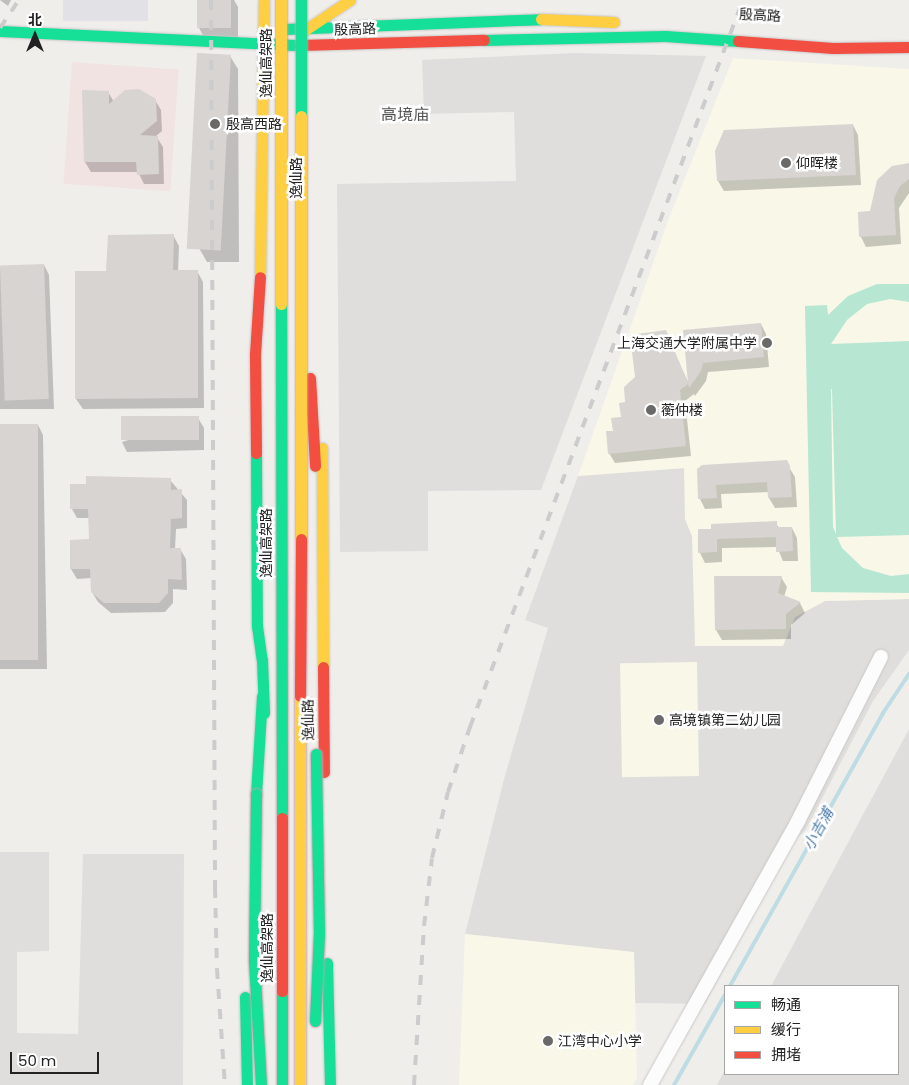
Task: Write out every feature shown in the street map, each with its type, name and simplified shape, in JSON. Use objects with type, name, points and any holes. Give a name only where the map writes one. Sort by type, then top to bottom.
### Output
[{"type":"main road","points":[[260,1082],[254,960],[256,794],[262,696],[262,660],[257,626],[255,354],[260,310],[264,44],[259,29],[264,0]]},
{"type":"main road","name":"逸仙高架路","points":[[281,0],[282,1085]]},
{"type":"main road","points":[[301,0],[301,1085]]},
{"type":"main road","name":"逸仙路","points":[[301,1085],[301,441],[309,356],[310,0]]},
{"type":"main road","points":[[264,44],[310,29],[350,0]]},
{"type":"main road","name":"殷高路","points":[[310,29],[547,19],[625,23]]},
{"type":"main road","points":[[654,24],[703,27]]},
{"type":"main road","points":[[259,29],[310,29]]},
{"type":"main road","points":[[0,31],[311,46]]},
{"type":"main road","name":"殷高路","points":[[311,46],[595,36],[665,36],[833,48],[909,47]]},
{"type":"main road","points":[[260,310],[272,373],[276,605],[262,660]]},
{"type":"main road","points":[[309,356],[315,466],[319,933],[314,1038]]},
{"type":"main road","name":"逸仙路","points":[[309,356],[322,449],[326,911],[330,1085]]},
{"type":"main road","points":[[260,1082],[269,762],[262,696]]},
{"type":"main road","points":[[247,1085],[244,929],[246,762],[262,696]]},
{"type":"main road","points":[[302,871],[326,911]]},
{"type":"street","points":[[650,1085],[798,821],[881,657]]},
{"type":"shaded area","points":[[63,0],[148,0],[148,21],[63,21]]},
{"type":"shaded area","points":[[575,53],[706,56],[541,490],[428,491],[428,551],[340,552],[337,184],[516,181],[514,112],[424,114],[422,60]]},
{"type":"shaded area","name":"上海交通大学附属中学","points":[[733,58],[909,69],[909,599],[825,601],[795,617],[783,646],[695,646],[692,536],[685,519],[684,468],[578,476],[669,218]]},
{"type":"shaded area","points":[[72,62],[179,69],[170,191],[63,184]]},
{"type":"shaded area","points":[[685,468],[685,518],[692,536],[795,617],[825,601],[909,599],[909,650],[873,701],[805,831],[794,840],[705,1004],[635,1003],[634,953],[465,934],[504,779],[548,628],[525,620],[578,476]]},
{"type":"shaded area","name":"高境镇第二幼儿园","points":[[697,662],[699,776],[622,777],[620,663]]},
{"type":"shaded area","points":[[909,729],[909,1085],[717,1085],[724,1071],[724,1075],[899,1075],[899,985],[772,985]]},
{"type":"shaded area","points":[[0,852],[49,852],[49,951],[17,952],[17,1033],[78,1034],[83,854],[184,854],[183,1085],[0,1085]]},
{"type":"shaded area","name":"江湾中心小学","points":[[465,934],[634,952],[637,1078],[633,1085],[459,1085]]},
{"type":"green space","points":[[877,284],[909,284],[909,302],[890,299],[867,304],[847,320],[831,344],[909,341],[909,535],[837,537],[842,548],[863,568],[891,576],[909,574],[909,593],[811,592],[805,306],[827,305],[828,315],[848,296]],"holes":[[[832,389],[836,534],[833,527]]]},
{"type":"building","points":[[197,0],[231,0],[231,28],[197,28]]},
{"type":"building","name":"殷高西路","points":[[197,53],[231,55],[221,251],[187,249]]},
{"type":"building","points":[[139,89],[156,99],[157,121],[140,135],[158,136],[159,174],[137,175],[136,162],[84,162],[82,90],[109,91],[109,104],[125,90]]},
{"type":"building","name":"仰晖楼","points":[[853,124],[856,175],[717,181],[715,151],[724,130]]},
{"type":"building","points":[[909,163],[909,179],[900,186],[894,198],[896,235],[859,237],[858,212],[870,211],[877,180],[892,166]]},
{"type":"building","points":[[174,234],[173,270],[198,270],[198,398],[75,399],[75,271],[106,271],[108,235]]},
{"type":"building","points":[[44,264],[49,399],[5,400],[0,266]]},
{"type":"building","points":[[761,323],[764,357],[703,363],[701,371],[689,388],[688,384],[680,390],[686,446],[608,454],[606,431],[613,431],[611,418],[621,417],[619,403],[625,402],[624,387],[635,377],[630,335],[666,330],[688,383],[683,330]]},
{"type":"building","points":[[121,416],[199,416],[199,440],[121,440]]},
{"type":"building","points":[[0,424],[38,424],[38,660],[0,660]]},
{"type":"building","points":[[787,460],[790,466],[792,497],[768,498],[767,482],[716,485],[717,498],[698,499],[697,469],[702,465]]},
{"type":"building","points":[[86,476],[171,478],[171,490],[182,489],[182,518],[171,519],[170,548],[181,548],[182,580],[168,579],[168,593],[159,603],[104,603],[91,592],[90,569],[70,569],[70,540],[89,539],[88,509],[70,509],[70,484],[86,484]]},
{"type":"building","points":[[777,521],[777,527],[792,527],[793,551],[776,552],[776,537],[717,539],[717,552],[698,553],[698,529],[711,529],[711,524]]},
{"type":"building","points":[[714,576],[782,576],[778,593],[801,602],[786,614],[786,629],[715,630]]},
{"type":"waterway","name":"小吉浦","points":[[731,985],[883,713],[909,674]]},
{"type":"waterway","name":"小吉浦","points":[[674,1085],[724,997]]},
{"type":"railway","points":[[0,28],[19,0]]},
{"type":"railway","points":[[211,0],[215,888],[217,969],[225,1085]]},
{"type":"railway","points":[[414,1085],[424,926],[432,858],[448,792],[470,727],[743,0]]},
{"type":"traffic: fast","points":[[301,0],[301,116]]},
{"type":"traffic: fast","points":[[285,29],[541,19]]},
{"type":"traffic: fast","points":[[0,31],[300,45]]},
{"type":"traffic: fast","points":[[484,40],[665,36],[738,41]]},
{"type":"traffic: fast","points":[[281,304],[282,818]]},
{"type":"traffic: fast","points":[[256,453],[257,626],[262,660],[264,713]]},
{"type":"traffic: fast","points":[[256,794],[262,696]]},
{"type":"traffic: fast","points":[[315,1021],[319,933],[316,754]]},
{"type":"traffic: fast","points":[[256,794],[254,960],[261,1085]]},
{"type":"traffic: fast","points":[[327,963],[330,1085]]},
{"type":"traffic: fast","points":[[282,991],[282,1085]]},
{"type":"traffic: fast","points":[[245,997],[247,1085]]},
{"type":"traffic: slow","points":[[260,277],[264,0]]},
{"type":"traffic: slow","points":[[281,0],[281,304]]},
{"type":"traffic: slow","points":[[305,30],[350,0]]},
{"type":"traffic: slow","points":[[541,19],[614,22]]},
{"type":"traffic: slow","points":[[301,116],[301,539]]},
{"type":"traffic: slow","points":[[322,448],[323,667]]},
{"type":"traffic: slow","points":[[300,696],[300,1085]]},
{"type":"traffic: jam","points":[[300,45],[484,40]]},
{"type":"traffic: jam","points":[[738,41],[833,48],[909,47]]},
{"type":"traffic: jam","points":[[256,453],[255,354],[260,277]]},
{"type":"traffic: jam","points":[[310,378],[315,466]]},
{"type":"traffic: jam","points":[[300,696],[301,539]]},
{"type":"traffic: jam","points":[[323,667],[324,772]]},
{"type":"traffic: jam","points":[[282,818],[282,991]]},
{"type":"place","name":"殷高西路","points":[[215,124]]},
{"type":"place","name":"仰晖楼","points":[[786,163]]},
{"type":"place","name":"上海交通大学附属中学","points":[[767,343]]},
{"type":"place","name":"蘅仲楼","points":[[651,410]]},
{"type":"place","name":"高境镇第二幼儿园","points":[[659,720]]},
{"type":"place","name":"江湾中心小学","points":[[548,1041]]},
{"type":"district","name":"高境庙","points":[[405,115]]}]
